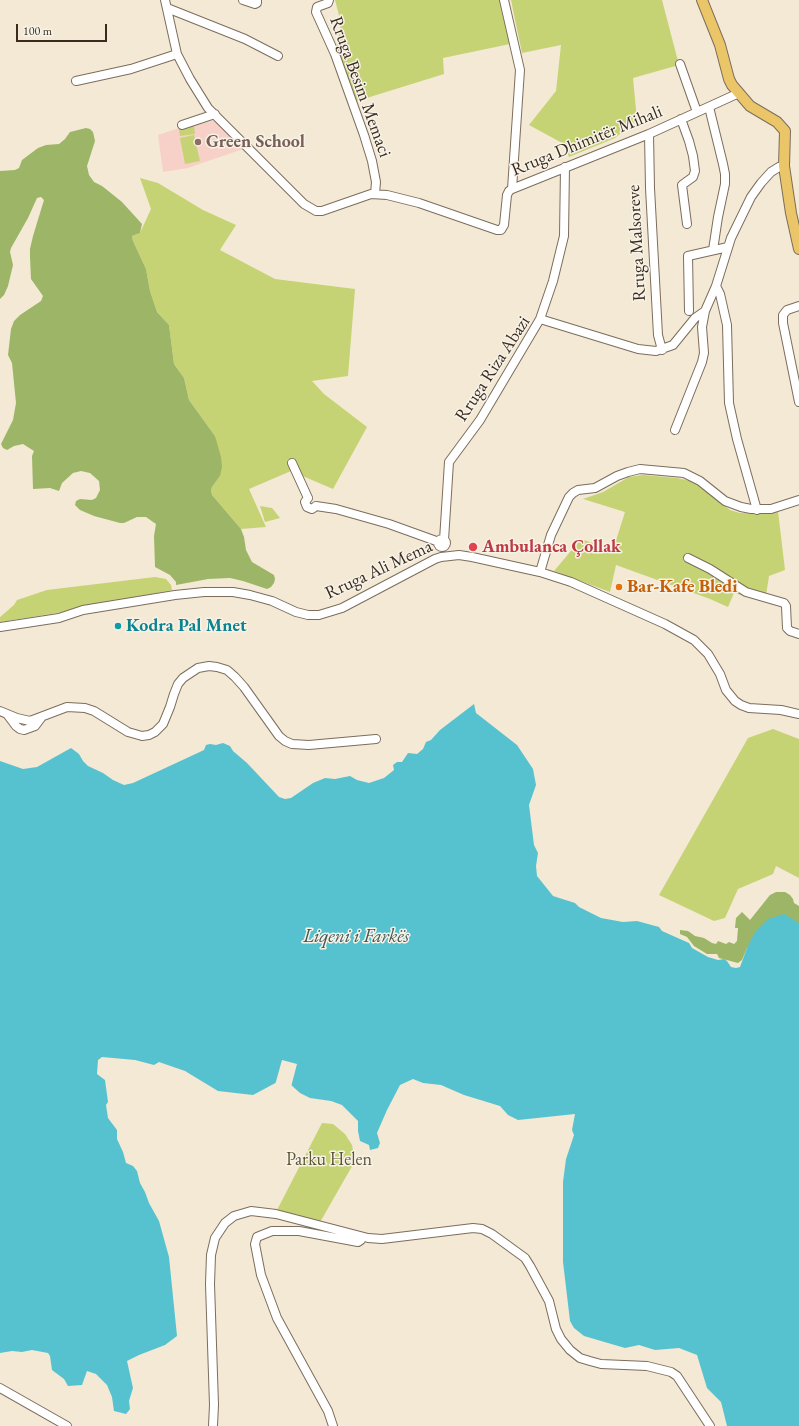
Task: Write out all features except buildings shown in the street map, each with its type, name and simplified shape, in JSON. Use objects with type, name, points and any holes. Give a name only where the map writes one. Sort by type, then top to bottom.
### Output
[{"type":"main road","points":[[702,0],[720,45],[729,79],[738,93],[750,106],[777,122],[785,131],[784,166],[789,180],[799,249]]},
{"type":"street","points":[[244,0],[257,4],[257,0]]},
{"type":"street","name":"Rruga Besim Memaci","points":[[329,0],[328,3],[316,8],[316,12],[335,54],[364,135],[372,161],[376,182],[376,194]]},
{"type":"street","points":[[504,0],[520,70],[512,188]]},
{"type":"street","points":[[166,4],[177,54],[190,80],[208,108],[215,114]]},
{"type":"street","points":[[166,4],[245,39],[278,56]]},
{"type":"street","points":[[76,81],[131,69],[177,54]]},
{"type":"street","points":[[680,64],[697,112]]},
{"type":"street","name":"Rruga Dhimitër Mihali","points":[[215,114],[304,204],[316,211],[322,211],[366,196],[376,194],[387,195],[414,202],[499,230],[504,227],[507,195],[512,188],[649,134],[738,93]]},
{"type":"street","points":[[709,107],[723,164],[725,184],[713,250]]},
{"type":"street","points":[[182,125],[215,114]]},
{"type":"street","points":[[681,119],[689,141],[695,171],[694,175],[682,185],[687,224]]},
{"type":"street","name":"Rruga Malsoreve","points":[[649,134],[650,188],[658,335],[662,350]]},
{"type":"street","points":[[675,430],[702,362],[704,353],[702,327],[705,311],[716,286],[728,247],[740,218],[761,182],[771,172],[784,166]]},
{"type":"street","points":[[540,319],[553,281],[564,236],[565,167]]},
{"type":"street","points":[[689,311],[688,256],[728,247]]},
{"type":"street","points":[[716,286],[720,294],[727,325],[729,402],[737,439],[758,510]]},
{"type":"street","points":[[799,306],[787,310],[783,315],[783,323],[799,402]]},
{"type":"street","points":[[662,350],[673,345],[695,318],[705,311]]},
{"type":"street","name":"Rruga Riza Abazi","points":[[446,556],[442,543],[449,462],[480,420],[540,319],[638,349],[650,351],[662,350]]},
{"type":"street","points":[[292,463],[308,498],[305,502],[307,507],[312,509],[316,506],[336,509],[389,524],[442,543]]},
{"type":"street","points":[[540,572],[551,535],[569,497],[578,490],[595,488],[628,472],[640,469],[684,473],[700,481],[725,500],[733,504],[758,510],[782,506],[799,500]]},
{"type":"street","name":"Rruga Ali Mema","points":[[0,628],[59,618],[83,610],[175,595],[204,592],[234,592],[272,601],[302,614],[320,615],[342,608],[428,562],[446,556],[458,555],[540,572],[571,582],[665,624],[694,640],[708,654],[720,674],[726,690],[735,701],[749,708],[781,710],[799,714]]},
{"type":"street","points":[[688,558],[710,569],[746,592],[784,603],[786,606],[786,628],[799,634]]},
{"type":"street","points":[[3,712],[20,730],[24,730],[35,726],[40,718],[67,708],[85,708],[128,732],[142,736],[155,732],[163,724],[176,689],[183,678],[198,668],[209,666],[227,670],[235,677],[244,687],[279,736],[285,741],[299,745],[376,739]]},
{"type":"street","points":[[212,1426],[214,1405],[210,1284],[211,1255],[215,1238],[225,1223],[234,1216],[251,1211],[287,1216],[362,1237],[382,1239],[472,1228],[482,1229],[492,1234],[525,1258],[549,1301],[556,1329],[570,1350],[580,1358],[590,1362],[601,1364],[647,1366],[671,1372],[677,1376],[710,1426]]},
{"type":"street","points":[[333,1426],[328,1411],[277,1318],[261,1275],[255,1244],[257,1238],[272,1231],[299,1232],[358,1242],[362,1237]]},
{"type":"street","points":[[0,1388],[67,1426]]},
{"type":"shaded area","name":"Green School","points":[[217,120],[243,149],[188,168],[163,172],[158,135],[179,128]]},
{"type":"green space","points":[[335,0],[500,0],[510,44],[443,58],[444,74],[357,101],[336,50],[341,23]]},
{"type":"green space","points":[[511,0],[662,0],[679,65],[633,78],[637,120],[615,138],[569,157],[564,144],[529,125],[556,91],[561,45],[522,53]]},
{"type":"green space","points":[[194,126],[195,134],[180,136],[179,129]]},
{"type":"green space","points":[[86,128],[93,132],[95,141],[87,166],[89,175],[94,182],[102,186],[122,202],[142,224],[140,233],[132,236],[133,241],[146,269],[150,291],[157,312],[169,325],[174,364],[184,378],[189,400],[215,436],[221,457],[222,467],[220,476],[212,487],[212,495],[241,529],[246,550],[252,562],[274,575],[274,583],[267,589],[230,578],[208,579],[176,585],[176,582],[170,575],[155,567],[154,536],[156,524],[146,517],[137,517],[124,523],[120,523],[94,516],[80,510],[75,505],[76,501],[80,499],[92,500],[96,498],[100,490],[99,481],[90,473],[81,471],[73,473],[62,483],[59,491],[50,488],[33,489],[32,456],[34,451],[23,444],[14,446],[7,450],[3,448],[1,444],[13,420],[16,403],[12,363],[8,355],[11,329],[14,321],[20,315],[41,301],[43,296],[31,279],[30,249],[44,200],[41,197],[37,198],[28,218],[11,248],[10,252],[13,265],[8,286],[4,295],[0,299],[0,171],[15,170],[19,168],[22,160],[38,148],[46,145],[59,144],[70,132]]},
{"type":"green space","points":[[194,135],[200,161],[185,164],[180,138]]},
{"type":"green space","points":[[140,178],[158,183],[203,210],[236,225],[220,250],[275,279],[355,289],[348,376],[312,381],[324,394],[367,427],[333,489],[291,471],[249,489],[266,527],[241,529],[212,495],[212,487],[220,476],[215,436],[189,400],[184,378],[174,364],[169,325],[157,312],[150,291],[146,269],[133,241],[132,236],[140,233],[151,209]]},
{"type":"green space","points":[[643,475],[677,478],[695,482],[730,510],[740,513],[763,514],[778,511],[785,570],[769,576],[765,602],[734,593],[728,607],[616,565],[610,592],[554,571],[581,539],[613,550],[625,512],[583,499],[603,492],[629,477]]},
{"type":"green space","points":[[260,506],[272,508],[280,518],[265,522]]},
{"type":"green space","points":[[155,577],[166,579],[171,585],[172,590],[57,613],[0,622],[0,617],[14,605],[17,600],[47,590]]},
{"type":"green space","points":[[773,729],[799,739],[799,878],[776,866],[773,874],[738,889],[725,918],[714,921],[659,895],[748,738]]},
{"type":"green space","points":[[776,892],[785,892],[790,895],[794,903],[799,906],[799,923],[747,948],[742,960],[738,963],[719,958],[717,954],[707,954],[694,946],[687,937],[680,934],[680,930],[688,931],[695,936],[704,938],[712,943],[716,944],[718,941],[726,944],[729,942],[734,944],[737,941],[738,928],[735,928],[736,918],[742,912],[750,920],[770,895]]},
{"type":"green space","name":"Parku Helen","points":[[322,1123],[333,1124],[345,1134],[352,1145],[355,1161],[319,1224],[276,1212]]},
{"type":"water","name":"Liqeni i Farkës","points":[[474,704],[476,713],[517,745],[533,769],[536,785],[529,805],[534,845],[538,853],[536,866],[537,876],[553,896],[575,903],[579,907],[601,918],[623,922],[637,921],[659,927],[662,931],[689,943],[692,948],[708,957],[718,960],[724,959],[731,967],[736,968],[740,967],[755,932],[768,919],[784,914],[799,923],[799,1426],[727,1426],[721,1402],[707,1388],[697,1355],[679,1348],[655,1350],[639,1345],[625,1348],[584,1336],[574,1328],[570,1321],[563,1262],[563,1182],[566,1159],[574,1135],[572,1130],[575,1114],[518,1120],[508,1115],[500,1106],[464,1095],[441,1085],[423,1083],[413,1079],[400,1085],[377,1133],[380,1143],[378,1148],[370,1150],[369,1145],[360,1141],[358,1121],[342,1105],[331,1101],[310,1098],[300,1093],[289,1083],[281,1080],[253,1095],[218,1091],[185,1071],[159,1062],[154,1065],[135,1060],[102,1057],[98,1060],[97,1074],[105,1080],[108,1102],[106,1105],[108,1118],[117,1130],[117,1139],[126,1163],[133,1166],[137,1171],[140,1183],[159,1221],[169,1257],[177,1336],[165,1345],[127,1361],[133,1388],[129,1401],[130,1409],[126,1414],[114,1411],[112,1397],[107,1385],[96,1374],[87,1371],[82,1385],[68,1386],[64,1379],[52,1370],[50,1356],[48,1353],[32,1350],[0,1353],[0,761],[23,769],[37,767],[71,748],[79,754],[88,766],[124,785],[133,783],[204,750],[206,745],[223,743],[230,746],[233,751],[247,763],[279,797],[285,799],[291,798],[313,783],[325,778],[335,779],[350,776],[357,780],[369,783],[384,778],[394,770],[393,765],[397,762],[402,762],[408,753],[417,754],[423,749],[426,742],[431,740],[440,730]]},
{"type":"pier","points":[[282,1060],[297,1064],[291,1087],[282,1082],[275,1085]]},
{"type":"place","name":"Green School","points":[[198,142]]},
{"type":"place","name":"Ambulanca Çollak","points":[[473,547]]},
{"type":"place","name":"Bar-Kafe Bledi","points":[[619,587]]},
{"type":"place","name":"Kodra Pal Mnet","points":[[118,626]]}]
